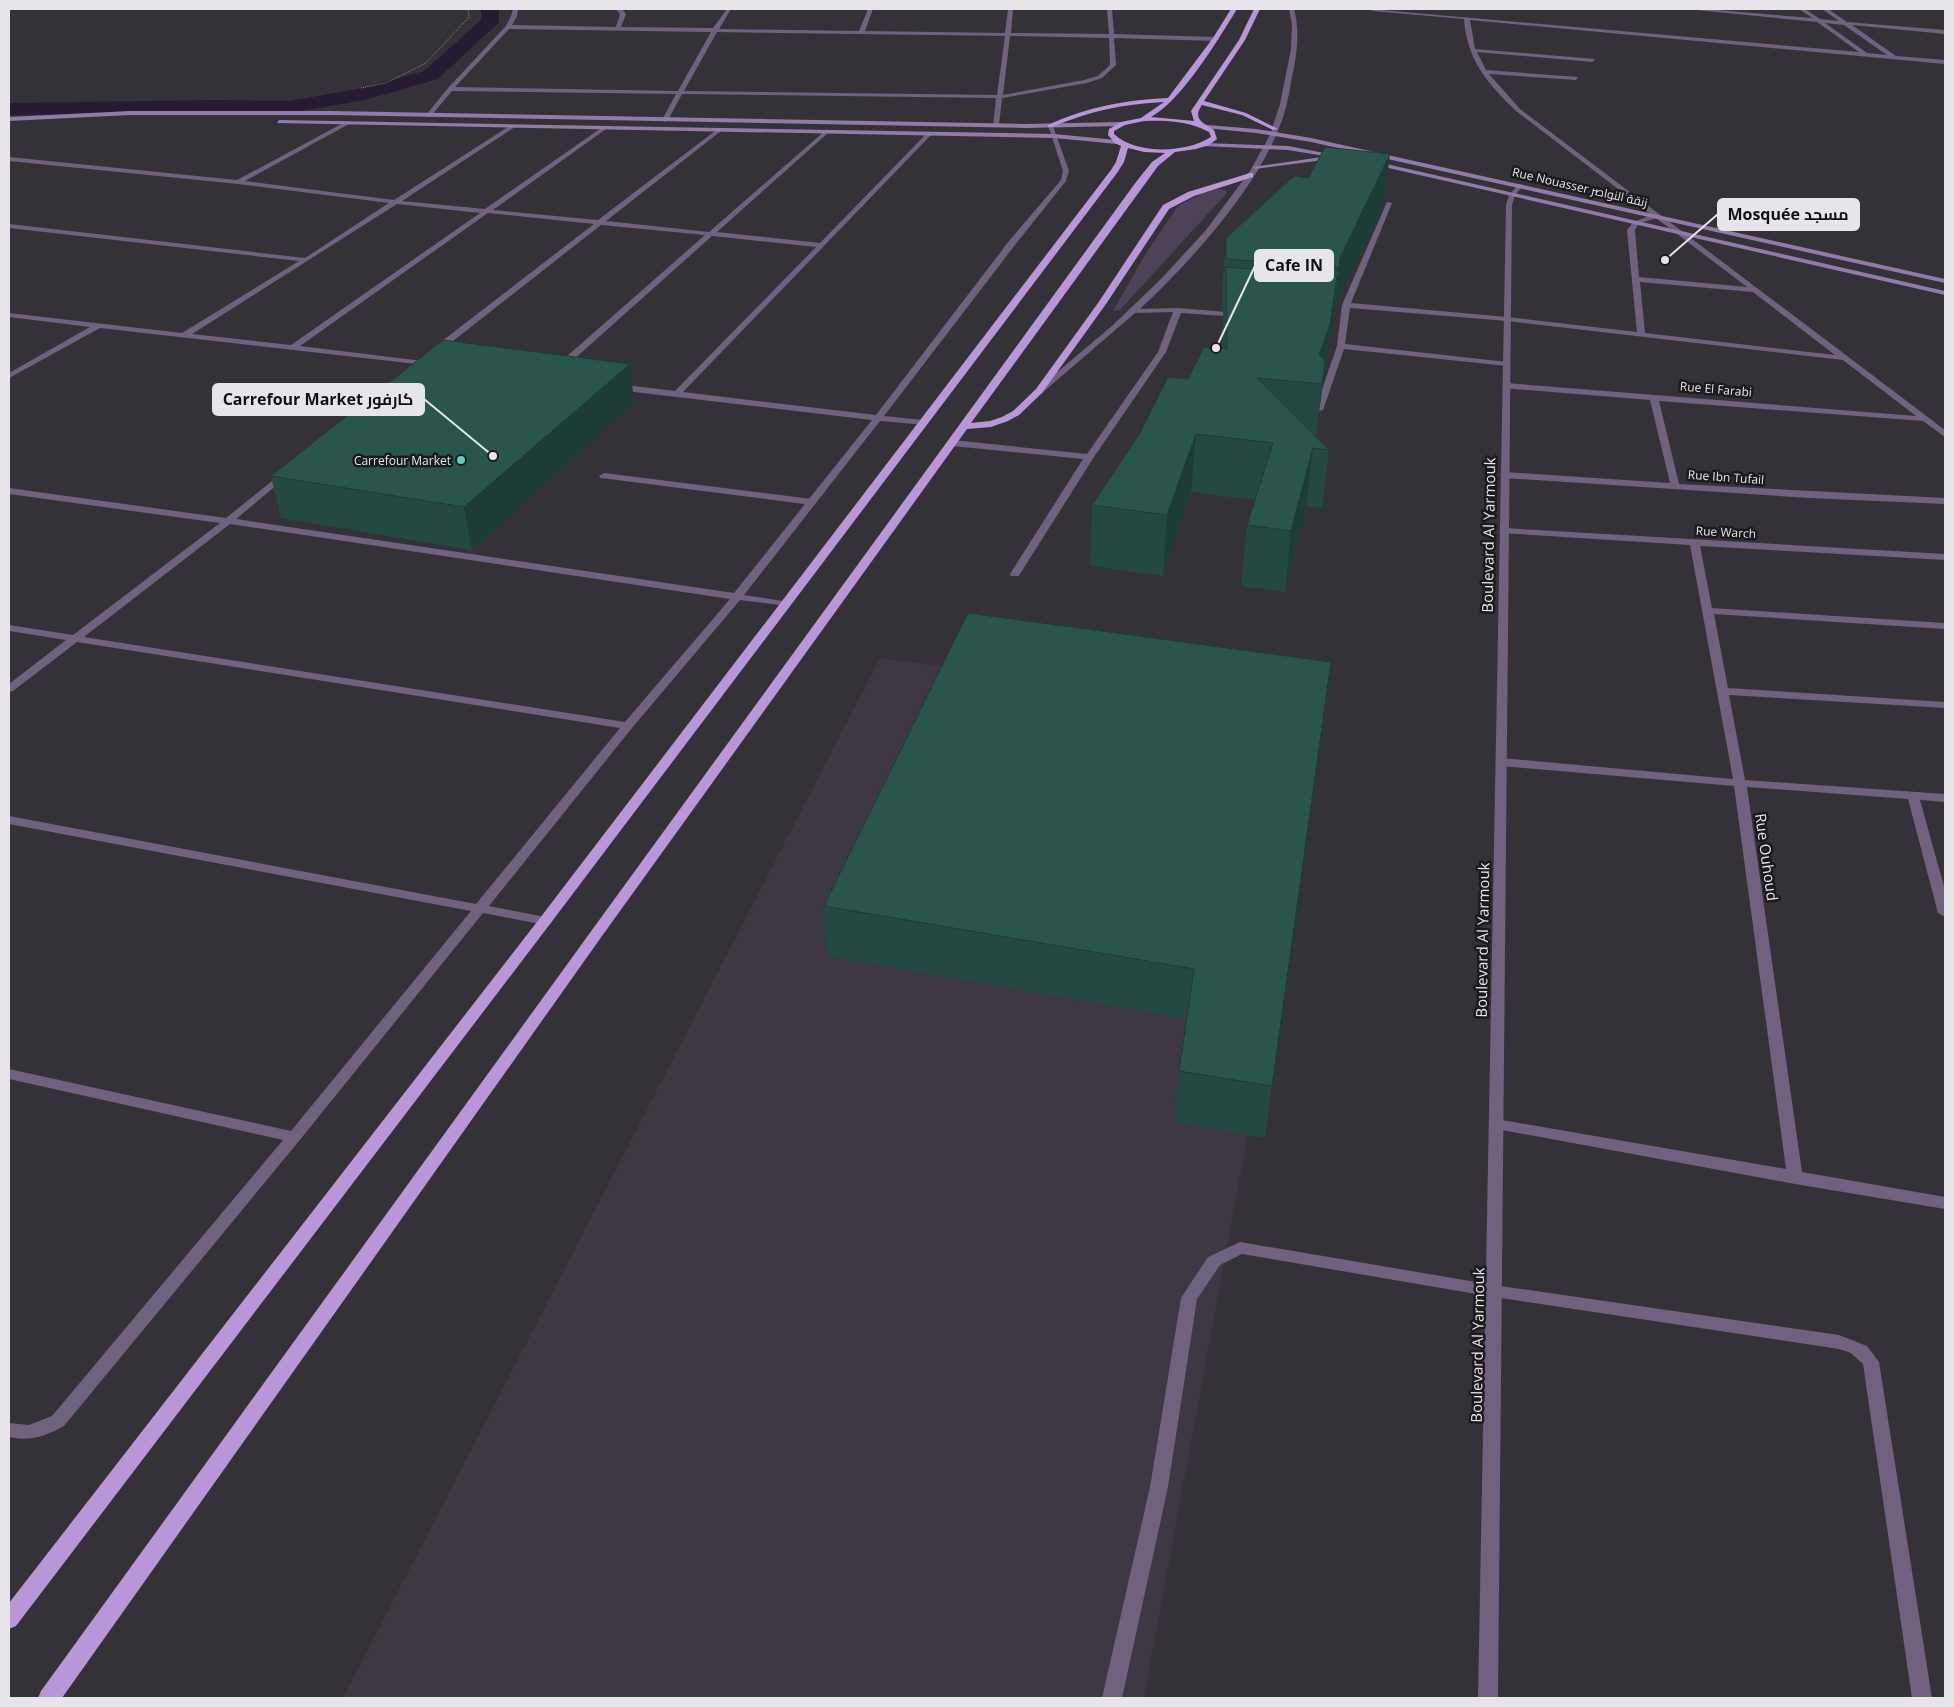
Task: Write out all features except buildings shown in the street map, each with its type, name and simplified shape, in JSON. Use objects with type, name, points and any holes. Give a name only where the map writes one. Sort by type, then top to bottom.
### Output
[{"type":"highway","points":[[1141,120],[1170,100],[1216,39],[1234,9]]},
{"type":"highway","points":[[1199,124],[1194,115],[1200,102],[1242,40],[1257,9]]},
{"type":"highway","points":[[1052,131],[1075,114],[1102,106],[1170,100]]},
{"type":"highway","points":[[1200,102],[1235,110],[1275,131]]},
{"type":"highway","points":[[1141,120],[1178,120],[1199,124],[1212,130],[1214,138],[1205,145],[1173,150],[1147,149],[1121,143],[1112,138],[1111,130],[1122,124],[1141,120]]},
{"type":"highway","points":[[9,1619],[545,921],[1114,171],[1123,153],[1121,143]]},
{"type":"highway","points":[[49,1698],[1146,174],[1173,150]]},
{"type":"highway","points":[[964,426],[991,424],[1006,419],[1016,413],[1039,391],[1102,304],[1166,206],[1191,194],[1253,171]]},
{"type":"main road","points":[[9,119],[130,112],[996,125],[1052,131],[1121,143]]},
{"type":"main road","points":[[46,125],[140,121]]},
{"type":"main road","points":[[272,122],[929,134],[1052,131],[1122,124]]},
{"type":"main road","name":"Rue Nouasser زنقة النواصر","points":[[1207,127],[1275,131],[1516,190],[1656,216],[1945,281]]},
{"type":"main road","points":[[1205,145],[1267,146],[1348,158],[1308,160],[1253,171]]},
{"type":"main road","points":[[1362,161],[1516,190],[1635,223],[1945,293]]},
{"type":"street","points":[[428,116],[450,89],[508,27],[516,9]]},
{"type":"street","points":[[618,28],[621,11],[629,9]]},
{"type":"street","points":[[665,120],[715,30],[729,9]]},
{"type":"street","points":[[861,32],[871,9]]},
{"type":"street","points":[[996,125],[1010,9]]},
{"type":"street","points":[[450,89],[998,97],[1085,82],[1100,77],[1113,64],[1110,9]]},
{"type":"street","points":[[1039,391],[1134,311],[1218,220],[1253,171],[1275,131],[1288,84],[1294,46],[1295,20],[1292,9]]},
{"type":"street","points":[[1372,9],[1945,62]]},
{"type":"street","points":[[1689,9],[1945,32]]},
{"type":"street","points":[[1802,9],[1866,55]]},
{"type":"street","points":[[1826,9],[1894,58]]},
{"type":"street","points":[[1467,18],[1467,31],[1472,50],[1484,72],[1500,93],[1518,110],[1945,434]]},
{"type":"street","points":[[508,27],[1216,39]]},
{"type":"street","points":[[1472,50],[1593,60]]},
{"type":"street","points":[[1484,72],[1576,78]]},
{"type":"street","points":[[238,182],[348,123]]},
{"type":"street","points":[[184,335],[306,260],[514,126]]},
{"type":"street","points":[[292,348],[604,128]]},
{"type":"street","points":[[412,369],[718,130]]},
{"type":"street","points":[[9,1430],[19,1433],[37,1432],[58,1421],[294,1137],[628,726],[736,598],[878,418],[1012,243],[1064,180],[1066,171],[1052,131]]},
{"type":"street","points":[[554,372],[826,132]]},
{"type":"street","points":[[676,394],[929,134]]},
{"type":"street","points":[[9,159],[238,182],[396,202],[821,245]]},
{"type":"street","name":"Boulevard Al Yarmouk","points":[[1488,1698],[1509,205],[1516,190]]},
{"type":"street","points":[[1319,410],[1341,346],[1346,305],[1389,203]]},
{"type":"street","points":[[1641,335],[1630,234],[1635,223],[1656,216]]},
{"type":"street","points":[[9,226],[306,260]]},
{"type":"street","points":[[1636,280],[1753,290]]},
{"type":"street","points":[[1346,305],[1507,320],[1843,358]]},
{"type":"street","points":[[1134,311],[1178,310],[1246,316]]},
{"type":"street","points":[[1015,574],[1089,458],[1162,352],[1178,310]]},
{"type":"street","points":[[9,315],[439,365]]},
{"type":"street","points":[[1334,323],[1343,324]]},
{"type":"street","points":[[9,376],[98,325]]},
{"type":"street","points":[[1341,346],[1507,364]]},
{"type":"street","points":[[612,386],[923,423]]},
{"type":"street","name":"Rue El Farabi","points":[[1506,386],[1924,419]]},
{"type":"street","points":[[1654,397],[1675,486]]},
{"type":"street","points":[[952,443],[1089,458]]},
{"type":"street","points":[[9,689],[228,521],[297,464]]},
{"type":"street","name":"Rue Ibn Tufail","points":[[1505,475],[1945,501]]},
{"type":"street","points":[[604,476],[812,502]]},
{"type":"street","points":[[9,491],[228,521],[785,604]]},
{"type":"street","name":"Rue Warch","points":[[1504,531],[1945,557]]},
{"type":"street","name":"Rue Ouhoud","points":[[1695,543],[1740,783],[1795,1178]]},
{"type":"street","points":[[1708,611],[1945,626]]},
{"type":"street","points":[[9,628],[628,726]]},
{"type":"street","points":[[1723,691],[1945,705]]},
{"type":"street","points":[[1501,762],[1740,783],[1945,798]]},
{"type":"street","points":[[1913,796],[1945,913]]},
{"type":"street","points":[[9,820],[545,921]]},
{"type":"street","points":[[9,1074],[294,1137]]},
{"type":"street","points":[[1496,1124],[1945,1203]]},
{"type":"street","points":[[1112,1698],[1159,1487],[1189,1298],[1214,1261],[1240,1248],[1494,1291],[1839,1342],[1865,1353],[1871,1362],[1922,1698]]},
{"type":"shaded area","points":[[1217,189],[1225,190],[1227,193],[1120,310],[1113,311],[1146,253],[1178,206],[1203,193]]},
{"type":"shaded area","points":[[880,658],[1325,716],[1144,1698],[343,1698]]},
{"type":"waterway","points":[[9,109],[216,106],[289,107],[365,94],[431,75],[490,22],[490,9]]},
{"type":"place","name":"Mosquée مسجد","points":[[1665,260]]},
{"type":"place","name":"Cafe IN","points":[[1216,348]]},
{"type":"place","name":"Carrefour Market كارفور","points":[[493,456]]},
{"type":"place","name":"Carrefour Market","points":[[461,460]]}]
